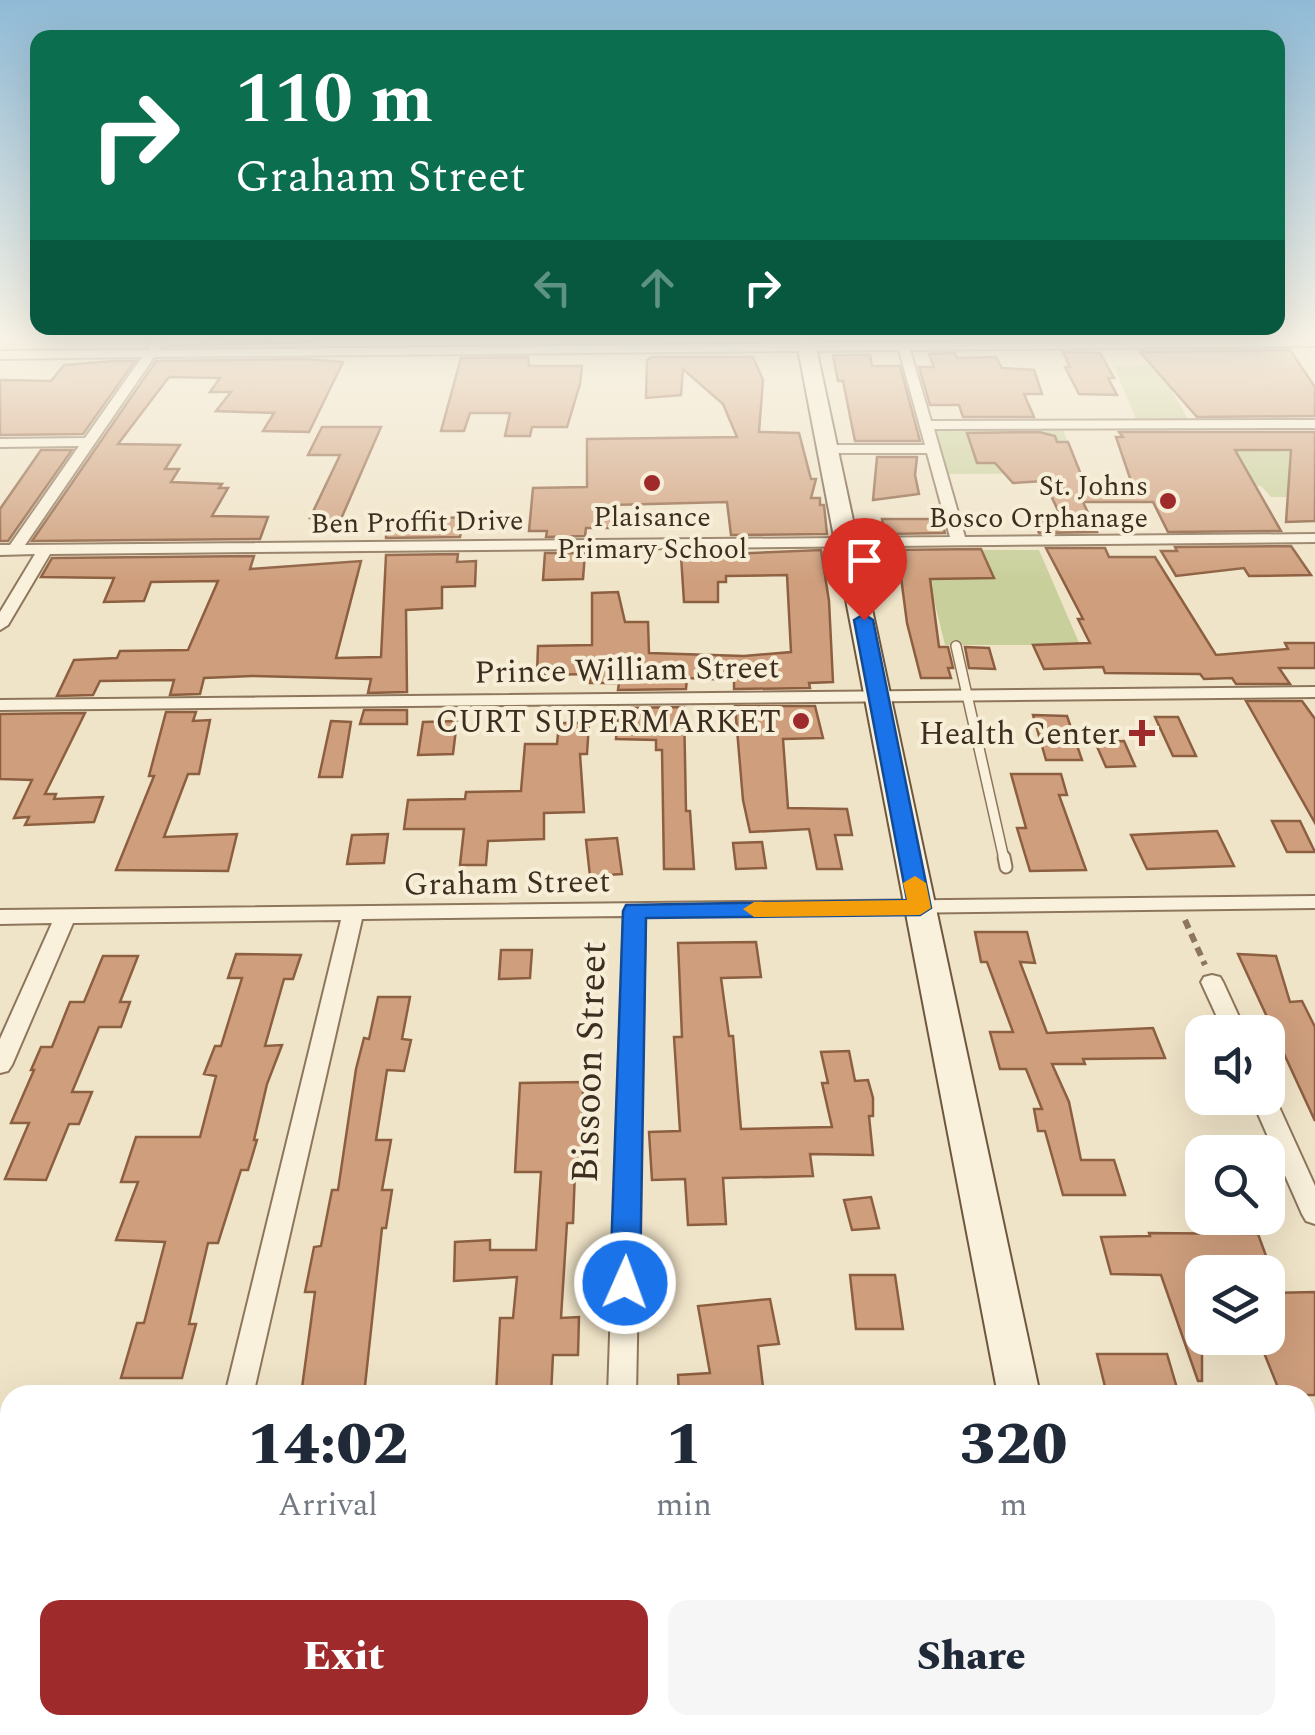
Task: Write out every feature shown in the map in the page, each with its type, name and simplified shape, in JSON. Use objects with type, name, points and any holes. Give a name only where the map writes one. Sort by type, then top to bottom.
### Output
[{"type":"main road","points":[[822,419],[1017,1385]]},
{"type":"street","points":[[7,550],[105,419]]},
{"type":"street","points":[[924,419],[959,541]]},
{"type":"street","points":[[926,425],[1315,424]]},
{"type":"street","points":[[0,443],[89,442]]},
{"type":"street","points":[[829,449],[932,449]]},
{"type":"street","name":"Ben Proffit Drive","points":[[7,550],[1315,538]]},
{"type":"street","points":[[0,625],[45,550]]},
{"type":"street","name":"Prince William Street","points":[[0,705],[1315,692]]},
{"type":"street","name":"Graham Street","points":[[0,917],[1315,902]]},
{"type":"street","name":"Bissoon Street","points":[[622,1385],[635,911]]},
{"type":"street","points":[[241,1385],[354,914]]},
{"type":"street","points":[[0,1065],[65,916]]},
{"type":"street","points":[[1212,982],[1227,1015]]},
{"type":"street","points":[[1271,1115],[1315,1214]]},
{"type":"lane","points":[[956,646],[1006,867]]},
{"type":"path","points":[[1178,904],[1212,982]]},
{"type":"green space","points":[[932,428],[1062,428],[1070,447],[977,463],[1077,464],[1081,473],[946,474]]},
{"type":"green space","points":[[1211,450],[1315,452],[1315,497],[1271,497],[1261,486],[1233,486]]},
{"type":"green space","points":[[981,550],[1039,550],[1080,645],[945,645],[929,580],[993,578]]},
{"type":"building","points":[[0,419],[94,419],[83,434],[0,435]]},
{"type":"building","points":[[116,419],[137,419],[118,444],[180,445],[165,469],[179,469],[171,482],[222,484],[219,488],[228,488],[212,516],[268,517],[260,539],[32,541]]},
{"type":"building","points":[[270,419],[315,419],[309,432],[263,431]]},
{"type":"building","points":[[444,419],[468,419],[464,431],[441,431]]},
{"type":"building","points":[[509,419],[569,419],[567,427],[532,427],[530,436],[505,436]]},
{"type":"building","points":[[729,419],[760,419],[759,432],[799,433],[811,479],[816,479],[811,498],[820,498],[820,505],[824,505],[827,534],[731,535],[727,502],[613,505],[611,528],[586,528],[585,536],[546,537],[547,531],[529,531],[533,488],[587,487],[587,439],[737,437]]},
{"type":"building","points":[[851,419],[914,419],[920,441],[855,441]]},
{"type":"building","points":[[322,427],[381,427],[341,519],[310,518],[340,455],[308,455]]},
{"type":"building","points":[[1039,432],[1055,436],[1057,442],[1068,442],[1084,482],[1131,481],[1116,437],[1123,437],[1119,432],[1315,432],[1315,521],[1286,522],[1291,450],[1235,450],[1281,531],[1168,532],[1153,502],[1083,502],[1097,532],[1039,533],[1034,521],[1063,521],[1044,481],[1013,483],[995,463],[977,463],[967,433]]},
{"type":"building","points":[[41,450],[72,450],[8,541],[0,541],[0,509]]},
{"type":"building","points":[[877,457],[917,457],[919,494],[873,500]]},
{"type":"building","points":[[464,517],[460,537],[386,538],[386,521]]},
{"type":"building","points":[[882,519],[941,519],[945,533],[885,534]]},
{"type":"building","points":[[1291,546],[1311,575],[1249,576],[1244,568],[1176,576],[1161,551],[1177,551],[1175,547]]},
{"type":"building","points":[[1046,548],[1105,548],[1109,557],[1155,557],[1216,655],[1288,649],[1285,643],[1315,643],[1315,668],[1279,668],[1290,684],[1236,684],[1232,678],[1204,679],[1200,674],[1105,673],[1103,667],[1044,669],[1033,645],[1090,643],[1078,619],[1083,619]]},
{"type":"building","points":[[981,549],[994,578],[930,579],[939,647],[948,647],[953,668],[948,668],[951,678],[921,678],[907,623],[901,577],[893,577],[888,550]]},
{"type":"building","points":[[821,550],[829,601],[833,682],[809,683],[810,688],[734,689],[734,680],[687,678],[686,689],[618,690],[619,683],[590,683],[591,674],[537,675],[538,646],[592,645],[592,593],[618,592],[625,622],[648,622],[649,653],[744,656],[791,652],[787,575],[726,576],[726,582],[718,582],[718,602],[684,602],[681,556]]},
{"type":"building","points":[[545,553],[585,553],[583,579],[543,580]]},
{"type":"building","points":[[458,554],[457,562],[476,561],[475,586],[442,587],[442,608],[406,610],[407,692],[368,693],[371,679],[252,676],[204,678],[200,694],[170,695],[174,680],[100,681],[93,695],[57,696],[74,660],[117,658],[120,651],[188,650],[218,581],[151,582],[144,601],[104,602],[114,578],[41,577],[52,558],[254,556],[250,569],[361,561],[336,658],[381,657],[386,555]]},
{"type":"building","points":[[965,647],[989,648],[995,669],[969,668]]},
{"type":"building","points":[[1246,701],[1302,701],[1315,719],[1315,823]]},
{"type":"building","points":[[735,706],[815,706],[823,738],[783,739],[788,808],[847,809],[852,835],[835,835],[842,869],[817,869],[809,829],[750,832],[743,800]]},
{"type":"building","points":[[684,707],[686,811],[690,811],[694,869],[664,869],[662,750],[656,750],[656,740],[616,739],[618,708]]},
{"type":"building","points":[[364,710],[407,710],[407,724],[360,724]]},
{"type":"building","points":[[166,712],[196,712],[193,721],[210,720],[199,774],[188,774],[164,837],[237,834],[228,871],[116,870],[154,776],[149,776]]},
{"type":"building","points":[[85,713],[45,794],[56,794],[54,799],[103,797],[94,822],[25,825],[29,817],[14,818],[32,780],[0,779],[0,714]]},
{"type":"building","points":[[1033,715],[1067,716],[1082,760],[1046,760]]},
{"type":"building","points":[[1155,717],[1178,717],[1196,756],[1173,756]]},
{"type":"building","points":[[331,721],[351,722],[342,777],[319,777]]},
{"type":"building","points":[[457,721],[453,754],[418,755],[423,722]]},
{"type":"building","points":[[559,723],[589,723],[587,754],[580,754],[584,812],[544,813],[544,839],[488,841],[486,865],[460,865],[464,829],[404,829],[408,800],[465,799],[466,792],[521,791],[525,744],[557,744]]},
{"type":"building","points":[[1124,741],[1135,766],[1106,767],[1095,742]]},
{"type":"building","points":[[1011,774],[1061,774],[1067,795],[1059,795],[1086,870],[1030,871],[1017,828],[1026,828]]},
{"type":"building","points":[[1272,821],[1300,821],[1315,852],[1287,852]]},
{"type":"building","points":[[1217,831],[1234,866],[1147,869],[1131,835]]},
{"type":"building","points":[[388,834],[384,863],[347,864],[352,835]]},
{"type":"building","points":[[617,838],[622,874],[590,876],[586,840]]},
{"type":"building","points":[[762,842],[766,868],[736,869],[733,843]]},
{"type":"building","points":[[975,932],[1027,932],[1035,963],[1020,962],[1047,1033],[1153,1028],[1165,1058],[1083,1059],[1085,1064],[1052,1064],[1069,1102],[1081,1160],[1114,1160],[1125,1195],[1063,1195],[1045,1131],[1038,1131],[1034,1109],[1042,1109],[1026,1069],[1000,1069],[990,1032],[1013,1032],[987,962],[981,962]]},
{"type":"building","points":[[756,942],[761,977],[721,978],[729,1036],[733,1036],[741,1129],[832,1127],[822,1083],[828,1083],[821,1052],[849,1051],[855,1081],[868,1080],[873,1098],[873,1116],[869,1116],[873,1155],[810,1154],[813,1176],[723,1178],[726,1224],[688,1225],[685,1179],[652,1180],[649,1132],[680,1131],[674,1037],[682,1037],[678,943]]},
{"type":"building","points":[[501,950],[532,950],[530,978],[499,979]]},
{"type":"building","points":[[236,954],[301,955],[293,979],[284,979],[265,1046],[282,1045],[267,1084],[257,1140],[248,1170],[241,1170],[218,1243],[208,1243],[189,1324],[196,1324],[182,1378],[121,1378],[137,1323],[144,1323],[165,1242],[116,1240],[138,1182],[121,1182],[136,1137],[200,1137],[216,1076],[204,1074],[215,1046],[221,1046],[242,978],[228,978]]},
{"type":"building","points":[[1238,954],[1276,956],[1290,1002],[1302,1001],[1315,1027],[1315,1121],[1285,1056],[1285,1015],[1266,1015]]},
{"type":"building","points":[[103,956],[138,956],[120,1002],[130,1002],[121,1027],[99,1027],[72,1092],[92,1092],[79,1124],[69,1124],[46,1180],[5,1179],[29,1123],[11,1123],[41,1047],[52,1047],[70,1002],[84,1002]]},
{"type":"building","points":[[378,997],[410,997],[402,1039],[411,1040],[404,1071],[387,1070],[376,1140],[391,1140],[382,1190],[392,1190],[386,1228],[382,1228],[365,1385],[302,1385],[315,1292],[305,1292],[314,1247],[321,1246],[332,1190],[338,1190],[356,1069],[364,1038],[369,1039]]},
{"type":"building","points":[[583,1082],[583,1139],[588,1139],[588,1171],[575,1171],[573,1223],[567,1223],[561,1318],[579,1317],[578,1355],[553,1355],[552,1385],[497,1385],[500,1318],[513,1318],[517,1277],[454,1281],[455,1242],[490,1240],[490,1250],[536,1250],[541,1172],[515,1172],[520,1083]]},
{"type":"building","points":[[871,1197],[879,1228],[852,1230],[844,1200]]},
{"type":"building","points":[[1149,1233],[1258,1235],[1266,1255],[1185,1255],[1185,1344],[1161,1275],[1111,1274],[1101,1237],[1150,1236]]},
{"type":"building","points":[[850,1275],[895,1275],[903,1329],[856,1329]]},
{"type":"building","points":[[1315,1292],[1315,1385],[1277,1385],[1265,1355],[1285,1355],[1285,1293]]},
{"type":"building","points":[[770,1299],[779,1344],[758,1346],[763,1385],[678,1385],[678,1375],[710,1373],[698,1306]]},
{"type":"building","points":[[1097,1354],[1167,1354],[1176,1385],[1105,1385]]},
{"type":"building","points":[[1189,1355],[1202,1355],[1202,1381],[1198,1381]]},
{"type":"slow traffic","points":[[754,909],[920,908],[915,883]]},
{"type":"place","name":"Plaisance Primary School","points":[[652,483]]},
{"type":"place","name":"St. Johns Bosco Orphanage","points":[[1168,501]]},
{"type":"place","name":"CURT SUPERMARKET","points":[[801,721]]},
{"type":"place","name":"Health Center","points":[[1142,733]]},
{"type":"route","points":[[625,1283],[635,911],[920,908],[864,620]]}]
